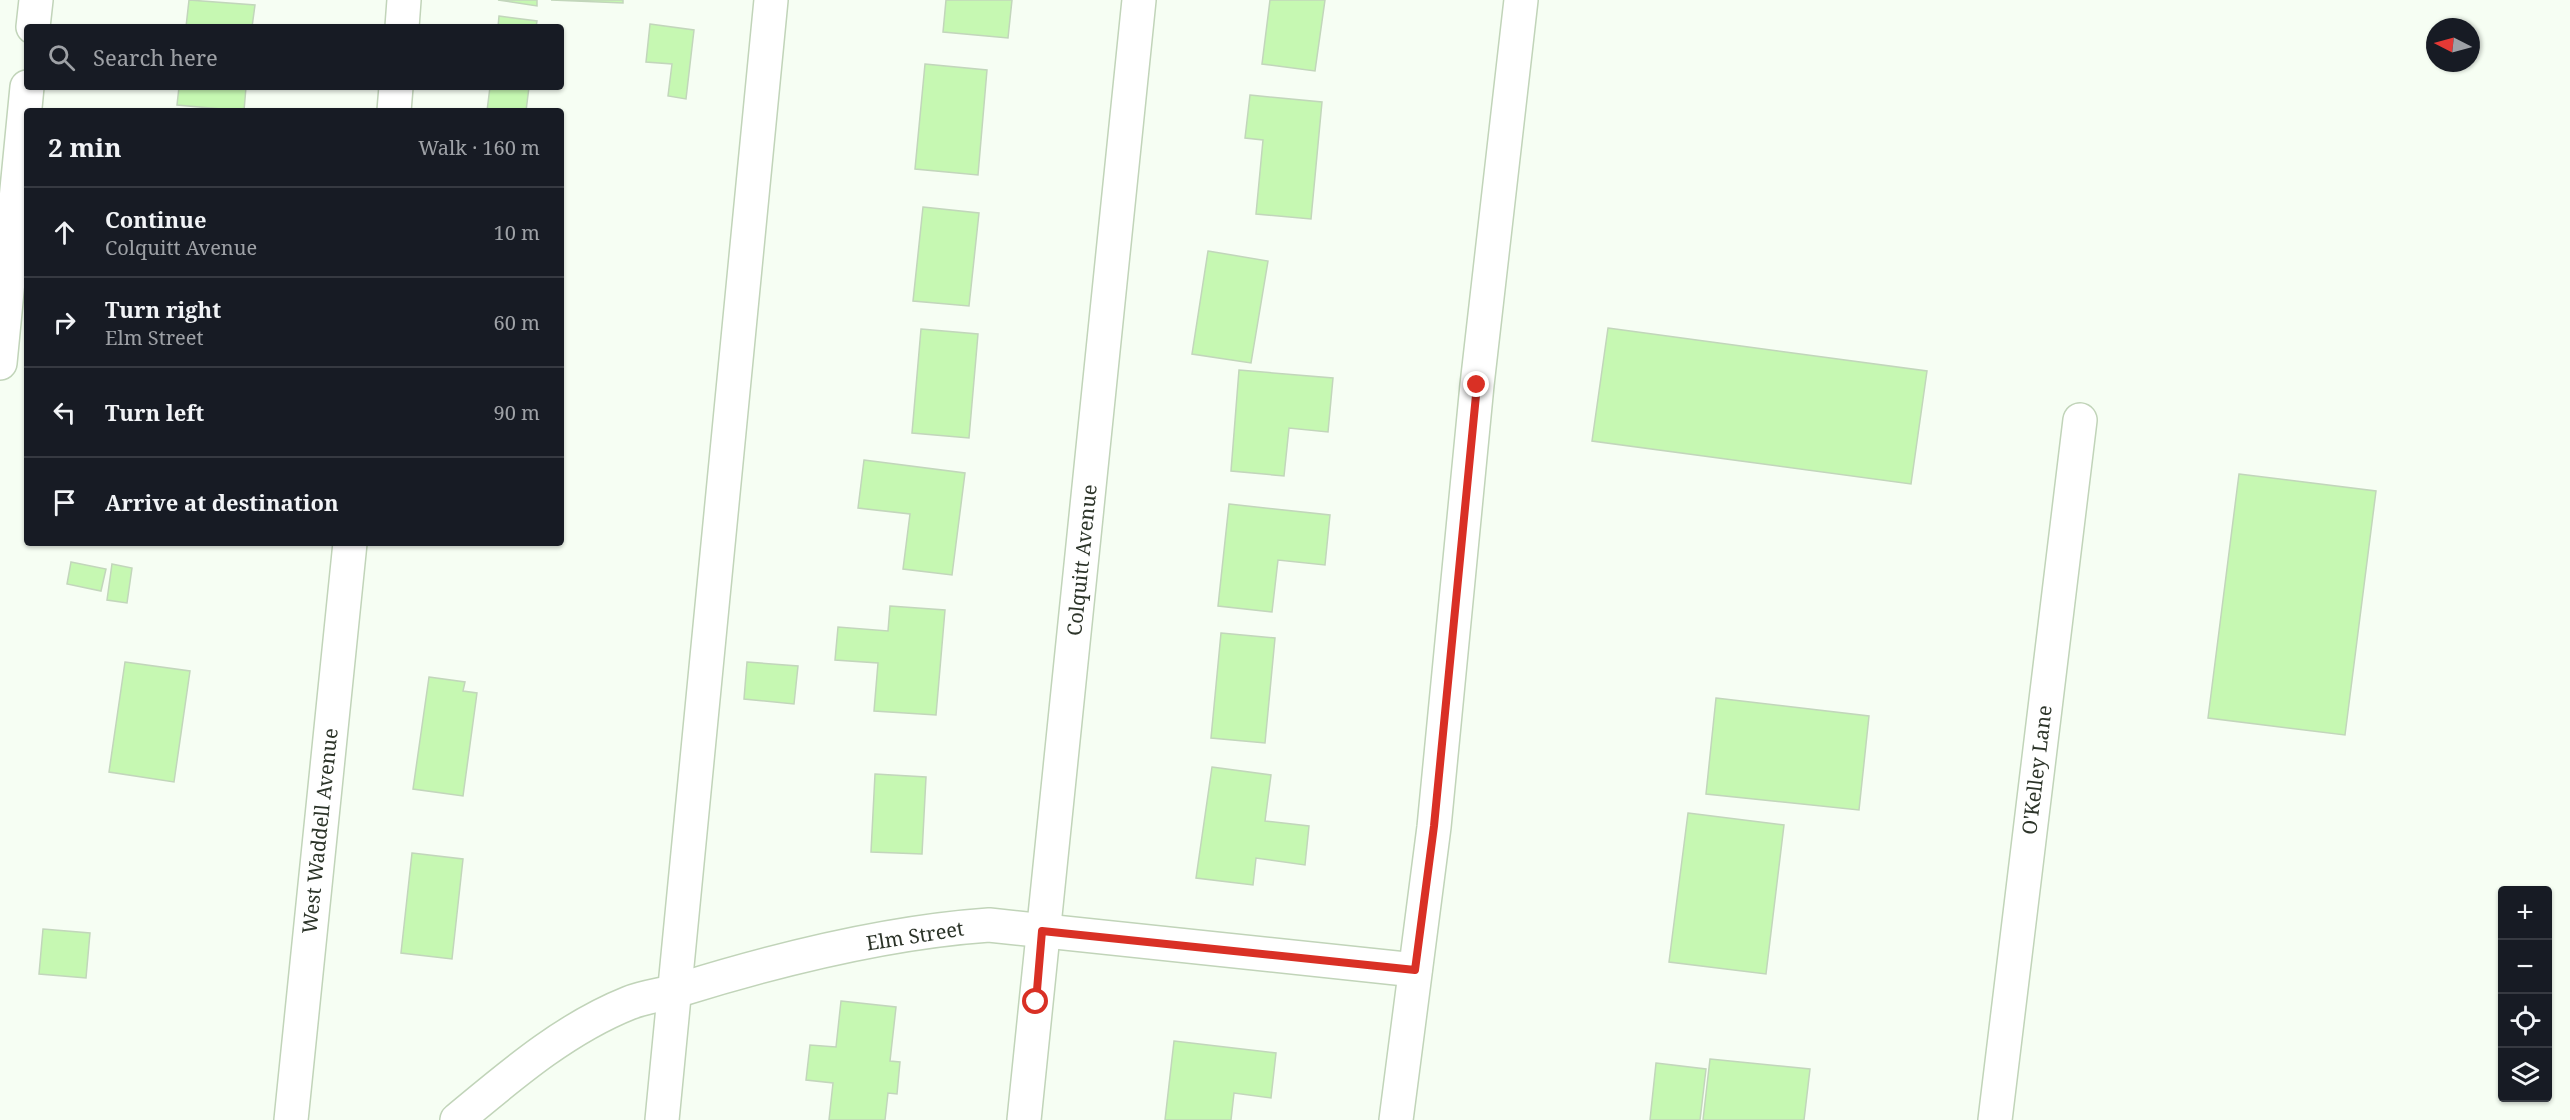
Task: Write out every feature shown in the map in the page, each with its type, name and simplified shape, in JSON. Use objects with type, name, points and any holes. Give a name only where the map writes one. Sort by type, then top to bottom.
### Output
[{"type":"street","points":[[33,24],[36,0]]},
{"type":"street","points":[[402,24],[404,0]]},
{"type":"street","points":[[662,1120],[771,0]]},
{"type":"street","name":"Colquitt Avenue","points":[[1024,1120],[1042,931],[1054,846],[1139,0]]},
{"type":"street","points":[[1396,1120],[1434,826],[1477,385],[1521,0]]},
{"type":"street","points":[[25,108],[27,90]]},
{"type":"street","points":[[394,108],[396,90]]},
{"type":"street","points":[[0,363],[24,118]]},
{"type":"street","name":"O'Kelley Lane","points":[[1995,1120],[2080,420]]},
{"type":"street","name":"West Waddell Avenue","points":[[291,1120],[350,546]]},
{"type":"street","name":"Elm Street","points":[[457,1120],[527,1062],[588,1024],[630,1003],[758,966],[938,928],[989,926],[1415,970]]},
{"type":"building","points":[[189,0],[255,5],[252,24],[186,24]]},
{"type":"building","points":[[498,0],[537,0],[537,6]]},
{"type":"building","points":[[551,0],[623,0],[623,3]]},
{"type":"building","points":[[946,0],[1012,0],[1008,38],[943,32]]},
{"type":"building","points":[[1270,0],[1325,0],[1315,71],[1262,64]]},
{"type":"building","points":[[499,16],[537,21],[536,24],[498,24]]},
{"type":"building","points":[[650,24],[694,30],[686,99],[668,96],[672,64],[646,62]]},
{"type":"building","points":[[925,64],[987,70],[978,175],[915,169]]},
{"type":"building","points":[[179,90],[246,90],[244,108],[177,105]]},
{"type":"building","points":[[490,90],[529,90],[526,108],[487,108]]},
{"type":"building","points":[[1250,95],[1322,102],[1311,219],[1256,214],[1263,140],[1245,138]]},
{"type":"building","points":[[923,207],[979,213],[969,306],[913,301]]},
{"type":"building","points":[[1208,251],[1268,261],[1251,363],[1192,354]]},
{"type":"building","points":[[1608,328],[1927,371],[1911,484],[1592,441]]},
{"type":"building","points":[[921,329],[978,334],[969,438],[912,433]]},
{"type":"building","points":[[1239,370],[1333,378],[1328,432],[1289,428],[1284,476],[1231,471]]},
{"type":"building","points":[[864,460],[965,473],[952,575],[903,569],[910,514],[858,508]]},
{"type":"building","points":[[2239,474],[2376,491],[2345,735],[2208,718]]},
{"type":"building","points":[[1229,504],[1330,515],[1325,565],[1278,560],[1272,612],[1218,606]]},
{"type":"building","points":[[71,562],[106,569],[101,591],[67,584]]},
{"type":"building","points":[[112,564],[132,568],[127,603],[107,600]]},
{"type":"building","points":[[890,606],[945,610],[936,715],[874,711],[878,663],[835,660],[838,627],[888,631]]},
{"type":"building","points":[[1221,633],[1275,638],[1265,743],[1211,738]]},
{"type":"building","points":[[125,662],[190,671],[174,782],[109,772]]},
{"type":"building","points":[[747,662],[798,666],[794,704],[744,699]]},
{"type":"building","points":[[429,677],[465,682],[463,691],[477,693],[463,796],[413,789]]},
{"type":"building","points":[[1716,698],[1869,716],[1859,810],[1706,794]]},
{"type":"building","points":[[1212,767],[1271,775],[1265,821],[1309,826],[1305,865],[1256,858],[1253,885],[1196,878]]},
{"type":"building","points":[[875,774],[926,777],[922,854],[871,852]]},
{"type":"building","points":[[1688,813],[1784,825],[1766,974],[1669,962]]},
{"type":"building","points":[[412,853],[463,859],[452,959],[401,953]]},
{"type":"building","points":[[43,929],[90,933],[86,978],[39,974]]},
{"type":"building","points":[[841,1001],[896,1007],[890,1061],[900,1062],[897,1094],[888,1093],[885,1120],[829,1120],[833,1083],[806,1080],[810,1045],[836,1047]]},
{"type":"building","points":[[1174,1041],[1276,1053],[1271,1098],[1234,1093],[1231,1120],[1165,1120]]},
{"type":"building","points":[[1710,1059],[1810,1069],[1804,1120],[1703,1120]]},
{"type":"building","points":[[1656,1063],[1706,1069],[1700,1120],[1650,1120]]},
{"type":"route","points":[[1036,1002],[1042,931],[1415,970],[1434,826],[1477,385]]}]
